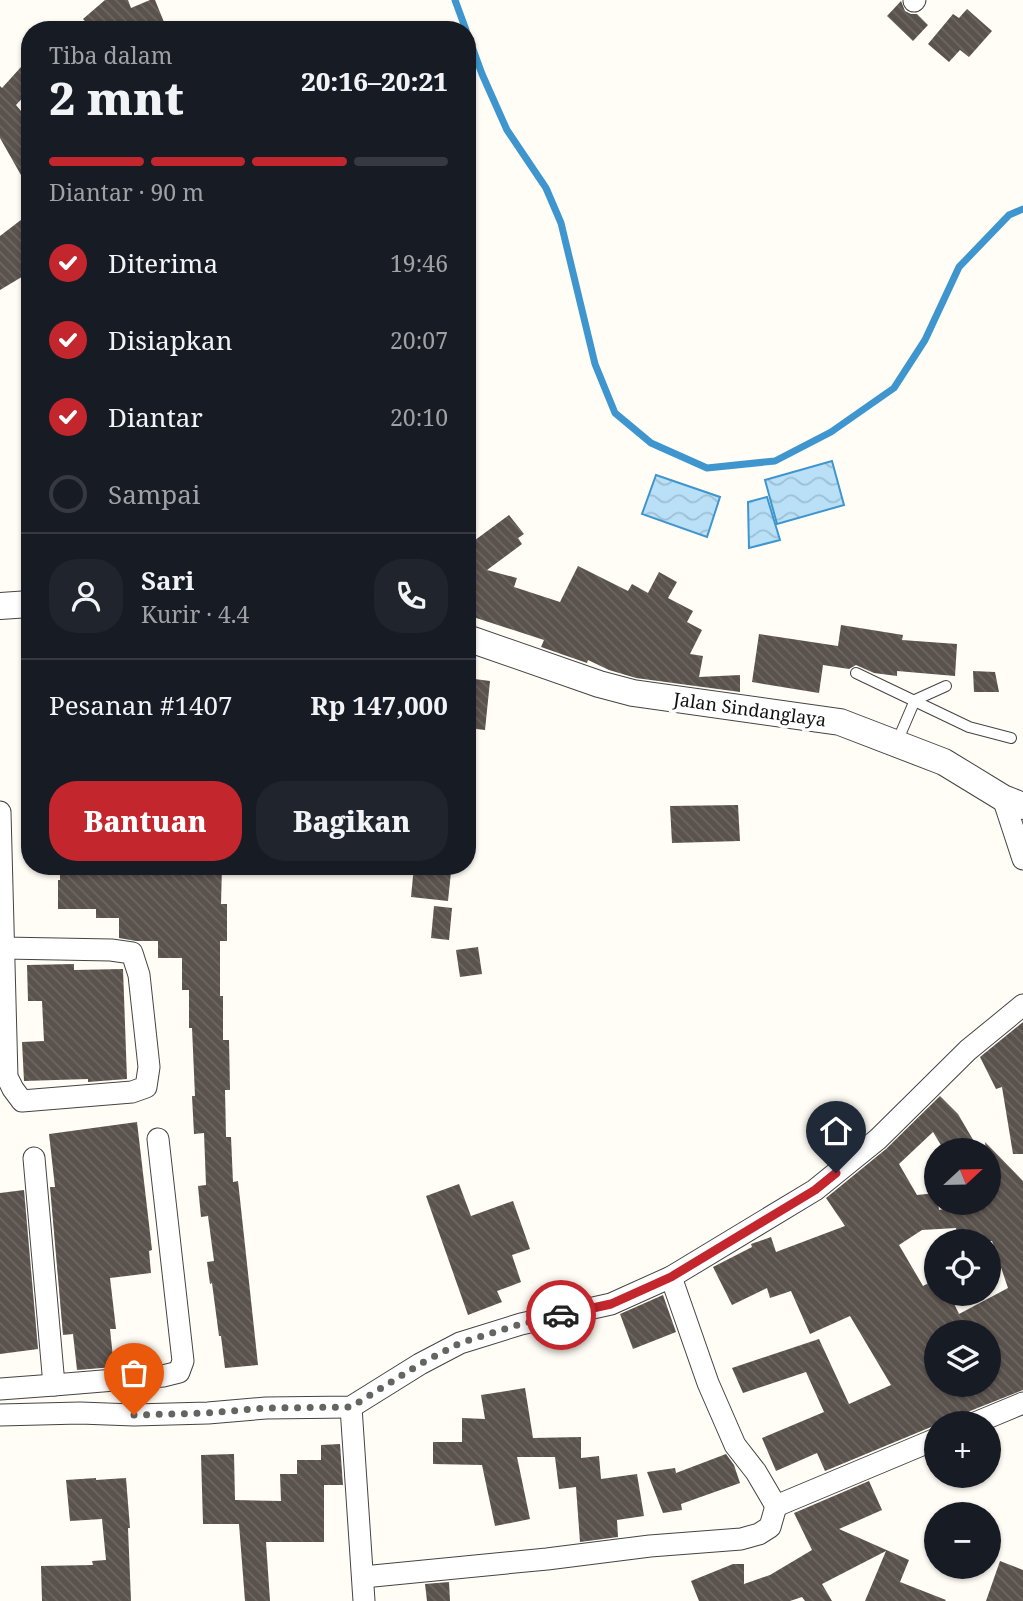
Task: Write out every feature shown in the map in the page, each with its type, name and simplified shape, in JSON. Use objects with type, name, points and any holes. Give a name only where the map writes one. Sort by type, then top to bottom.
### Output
[{"type":"street","points":[[0,606],[21,605]]},
{"type":"street","name":"Jalan Sindanglaya","points":[[476,641],[633,694],[840,722],[944,762],[1013,802]]},
{"type":"street","points":[[1013,802],[1023,859]]},
{"type":"street","points":[[0,812],[7,1077],[13,1089],[22,1101],[132,1092],[146,1087],[149,1067],[139,975],[132,953],[111,950],[4,948]]},
{"type":"street","points":[[0,1415],[134,1415],[266,1408],[351,1407],[420,1364],[460,1343],[521,1324],[611,1304],[671,1277],[815,1190],[878,1139],[968,1051],[1023,1005]]},
{"type":"street","points":[[0,1390],[163,1376],[179,1372],[183,1361],[158,1139]]},
{"type":"street","points":[[34,1158],[54,1385]]},
{"type":"street","points":[[363,1577],[650,1546],[741,1539],[759,1534],[770,1527],[776,1506],[756,1472],[735,1445],[708,1383],[671,1277]]},
{"type":"street","points":[[1001,1412],[1023,1403]]},
{"type":"street","points":[[351,1407],[364,1601]]},
{"type":"street","points":[[776,1506],[924,1444]]},
{"type":"lane","points":[[856,673],[969,727],[1011,738]]},
{"type":"lane","points":[[897,742],[915,700],[946,686]]},
{"type":"water","points":[[832,461],[844,505],[777,524],[765,480]]},
{"type":"water","points":[[656,475],[720,497],[707,537],[642,514]]},
{"type":"water","points":[[767,497],[780,540],[749,548],[748,502]]},
{"type":"building","points":[[105,0],[128,0],[131,8],[155,0],[164,21],[85,21],[83,19]]},
{"type":"building","points":[[901,1],[905,11],[917,14],[928,25],[913,41],[887,16]]},
{"type":"building","points":[[967,9],[992,31],[969,57],[960,50],[949,62],[928,44],[953,14],[959,18]]},
{"type":"building","points":[[21,67],[21,100],[16,105],[21,111],[21,175],[0,138],[0,86],[2,88]]},
{"type":"building","points":[[21,220],[21,277],[0,290],[0,236]]},
{"type":"building","points":[[509,515],[524,534],[518,538],[522,544],[487,570],[517,578],[514,587],[560,602],[578,566],[628,591],[632,584],[648,593],[659,572],[677,582],[668,598],[693,611],[687,622],[702,630],[690,654],[703,656],[699,677],[740,675],[740,692],[636,678],[588,660],[587,663],[541,647],[544,640],[476,618],[476,539]]},
{"type":"building","points":[[841,625],[903,635],[902,640],[957,644],[955,676],[897,671],[897,676],[874,673],[856,665],[849,669],[823,665],[819,693],[752,682],[759,634],[838,646]]},
{"type":"building","points":[[973,671],[995,672],[999,692],[974,692]]},
{"type":"building","points":[[476,679],[490,681],[485,730],[476,729]]},
{"type":"building","points":[[738,805],[740,841],[672,843],[670,806]]},
{"type":"building","points":[[60,875],[222,875],[221,904],[227,904],[227,941],[220,941],[223,1040],[229,1040],[230,1090],[225,1090],[226,1137],[231,1137],[233,1182],[238,1181],[258,1365],[225,1368],[219,1336],[207,1262],[214,1261],[208,1216],[201,1217],[198,1186],[206,1185],[204,1133],[194,1134],[192,1028],[189,1028],[189,990],[182,990],[182,958],[158,958],[158,941],[119,938],[119,918],[96,918],[96,909],[58,909]]},
{"type":"building","points":[[413,875],[451,875],[448,901],[411,897]]},
{"type":"building","points":[[434,906],[452,908],[449,940],[431,938]]},
{"type":"building","points":[[478,947],[482,974],[460,977],[456,950]]},
{"type":"building","points":[[74,964],[74,970],[123,969],[127,1079],[88,1082],[88,1079],[24,1081],[22,1042],[44,1041],[42,1001],[28,1001],[27,965]]},
{"type":"building","points":[[1023,1022],[1023,1154],[1013,1154],[1002,1087],[996,1089],[980,1057]]},
{"type":"building","points":[[940,1096],[958,1114],[972,1138],[937,1138],[933,1132],[899,1164],[917,1195],[924,1194],[924,1215],[1001,1215],[1001,1158],[1023,1181],[1023,1390],[970,1411],[924,1411],[924,1430],[825,1471],[817,1453],[776,1471],[762,1438],[824,1412],[806,1372],[743,1393],[732,1368],[819,1339],[849,1404],[891,1385],[850,1316],[810,1334],[791,1291],[770,1298],[767,1288],[732,1305],[713,1267],[752,1247],[751,1244],[771,1237],[776,1252],[845,1226],[826,1198],[886,1149]]},
{"type":"building","points":[[137,1122],[152,1250],[149,1251],[151,1273],[110,1278],[116,1329],[110,1329],[114,1367],[77,1370],[73,1334],[63,1335],[50,1187],[55,1187],[49,1134]]},
{"type":"building","points":[[459,1184],[471,1216],[513,1201],[530,1249],[512,1255],[521,1282],[497,1291],[502,1302],[468,1315],[426,1196]]},
{"type":"building","points":[[24,1190],[38,1349],[0,1354],[0,1193]]},
{"type":"building","points":[[663,1295],[676,1332],[633,1349],[620,1314]]},
{"type":"building","points":[[525,1388],[533,1438],[581,1437],[581,1458],[599,1456],[601,1479],[637,1474],[644,1516],[617,1520],[618,1537],[580,1542],[576,1487],[559,1489],[555,1457],[517,1457],[530,1519],[495,1526],[482,1465],[433,1464],[433,1442],[462,1442],[462,1418],[485,1419],[481,1395]]},
{"type":"building","points":[[340,1444],[343,1485],[324,1485],[324,1542],[266,1542],[270,1601],[245,1601],[239,1524],[203,1524],[201,1455],[234,1454],[235,1500],[281,1501],[280,1474],[297,1474],[297,1460],[321,1460],[321,1445]]},
{"type":"building","points":[[726,1454],[734,1465],[740,1483],[681,1504],[682,1510],[663,1513],[647,1472],[675,1468],[676,1473]]},
{"type":"building","points":[[126,1478],[131,1601],[42,1601],[41,1566],[93,1565],[92,1561],[106,1560],[102,1519],[70,1521],[66,1480]]},
{"type":"building","points":[[869,1481],[882,1510],[839,1529],[909,1560],[900,1582],[945,1601],[865,1601],[886,1551],[822,1584],[832,1601],[805,1601],[802,1597],[790,1601],[699,1601],[691,1581],[733,1564],[744,1564],[744,1584],[770,1575],[812,1550],[794,1513]]},
{"type":"building","points":[[1001,1561],[1023,1570],[1023,1601],[986,1601],[994,1579],[1001,1579]]},
{"type":"building","points":[[449,1582],[450,1601],[427,1601],[425,1584]]},
{"type":"waterway","points":[[455,0],[463,21]]},
{"type":"waterway","points":[[476,58],[507,130],[546,188],[561,223],[595,364],[615,413],[651,443],[707,468],[775,461],[831,432],[894,388],[925,340],[959,267],[1009,215],[1023,209]]},
{"type":"way so far","points":[[134,1415],[266,1408],[351,1407],[420,1364],[460,1343],[561,1315]]},
{"type":"route","points":[[561,1315],[611,1304],[671,1277],[815,1190],[836,1173]]}]
